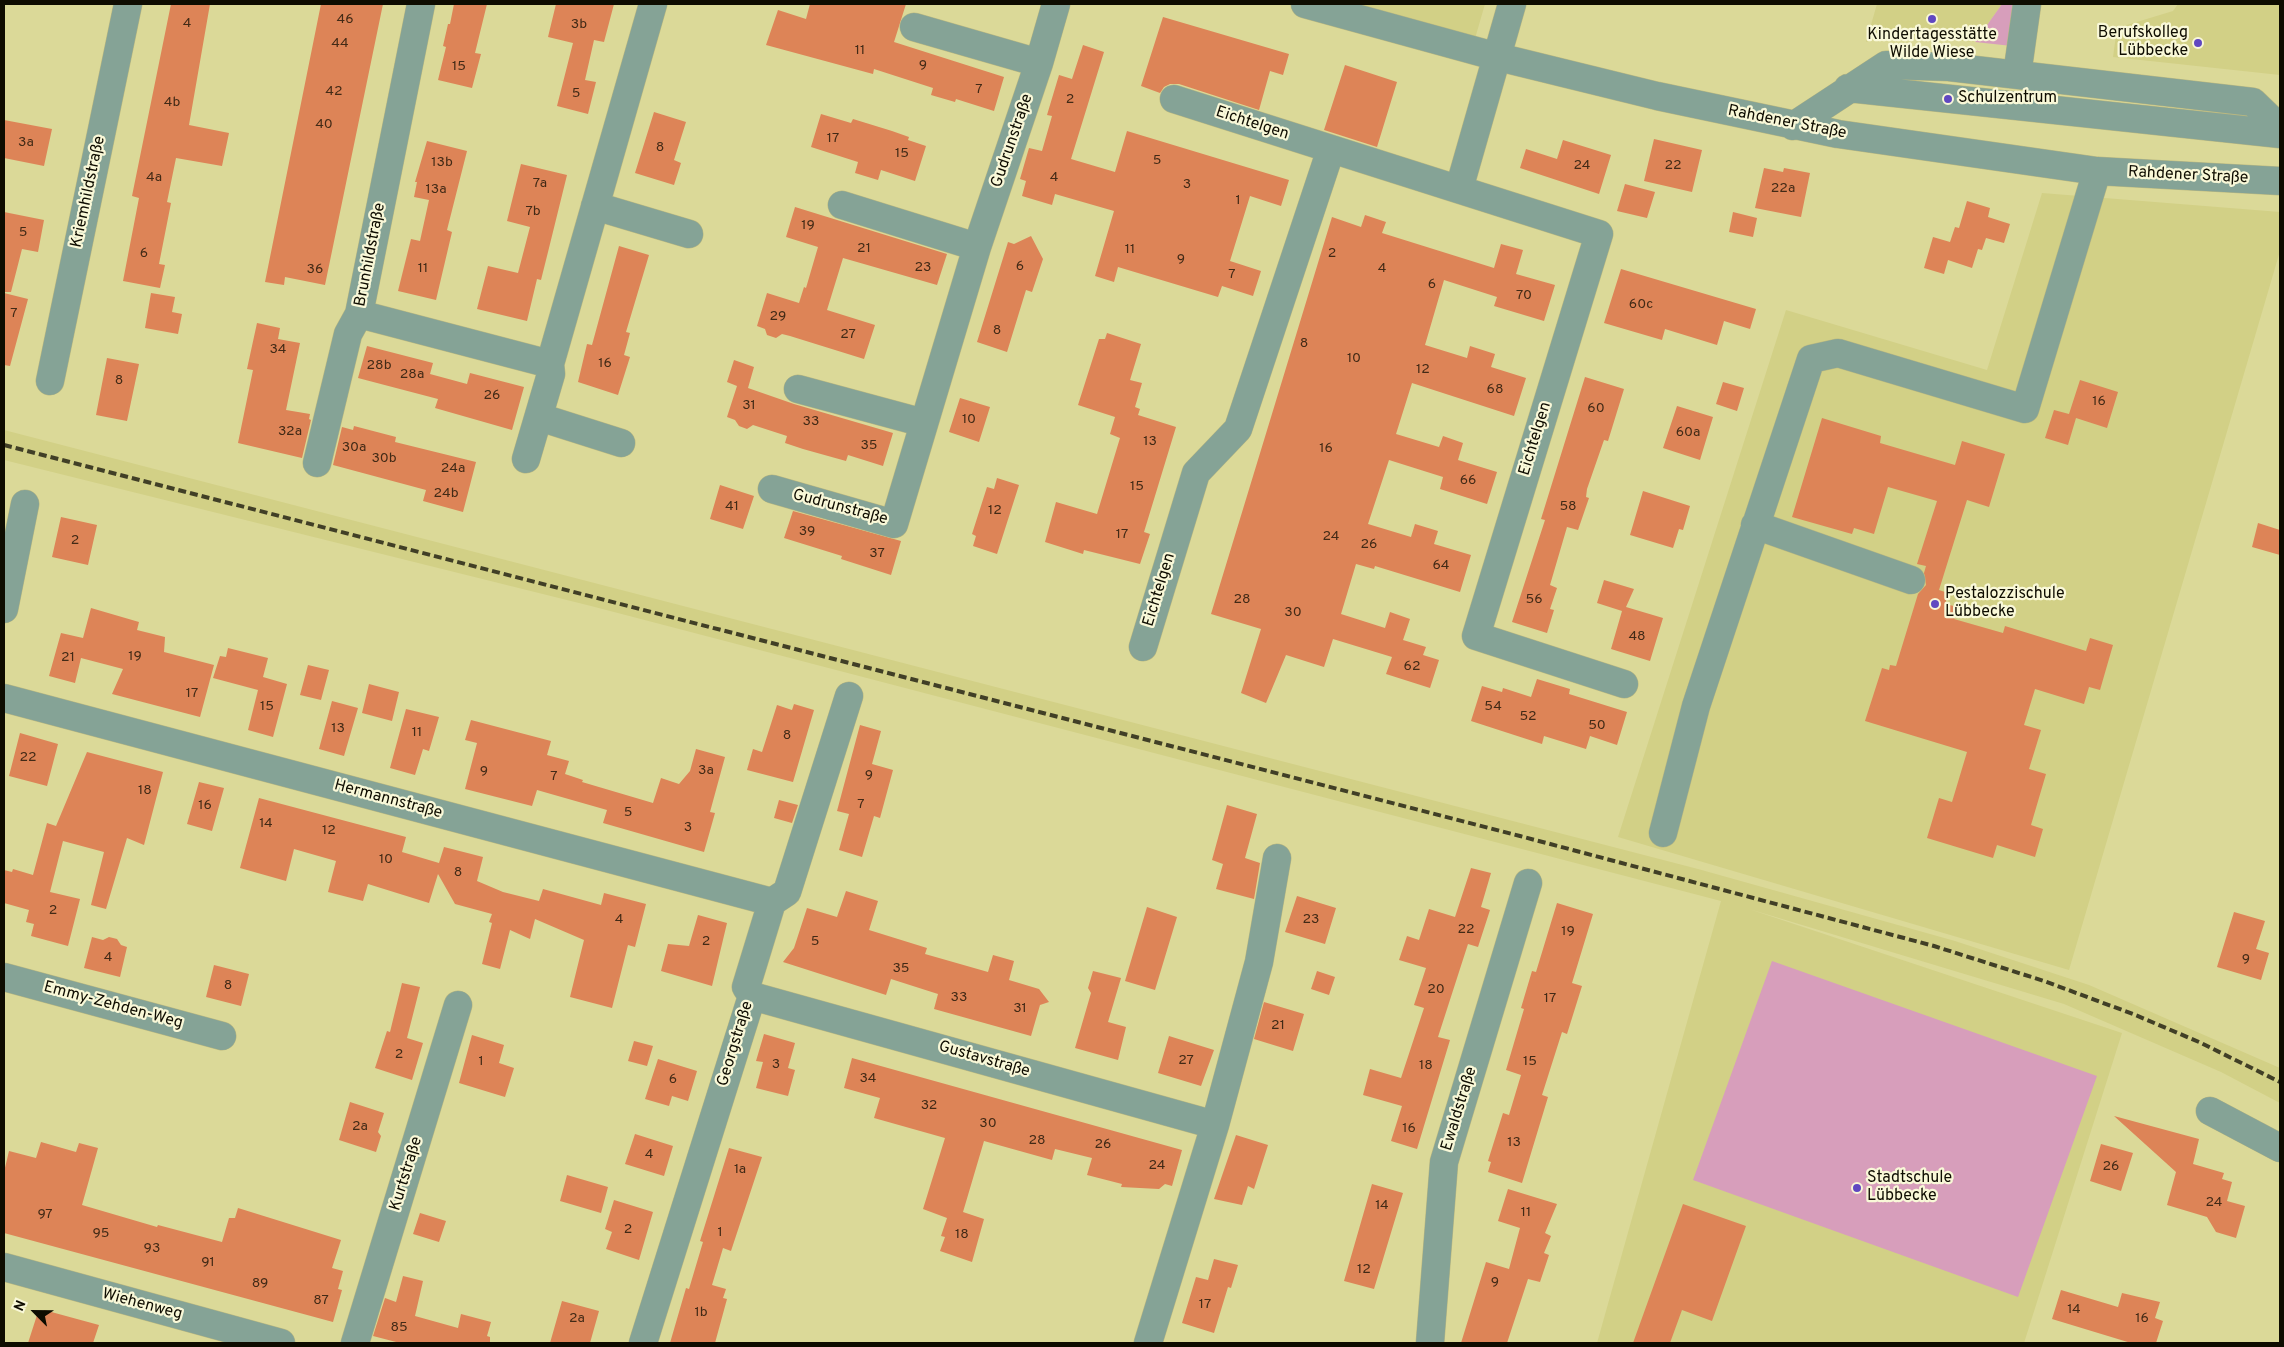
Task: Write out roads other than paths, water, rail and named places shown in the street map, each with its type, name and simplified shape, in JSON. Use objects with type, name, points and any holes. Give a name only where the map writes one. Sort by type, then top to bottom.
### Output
[{"type":"street","name":"Kriemhildstraße","points":[[50,381],[128,4]]},
{"type":"street","name":"Brunhildstraße","points":[[421,4],[358,314],[550,364]]},
{"type":"street","points":[[526,459],[551,374],[550,364],[653,4]]},
{"type":"street","name":"Gudrunstraße","points":[[772,489],[894,524],[977,247],[1039,64],[1056,4]]},
{"type":"street","name":"Rahdener Straße","points":[[1304,4],[1498,57],[1657,96],[1793,126],[1884,141],[2097,171],[2280,181]]},
{"type":"street","points":[[1459,189],[1512,4]]},
{"type":"street","points":[[2017,74],[2027,4]]},
{"type":"street","points":[[914,28],[1039,64]]},
{"type":"street","points":[[1793,126],[1848,88],[1886,65],[1949,67],[2253,102],[2280,128]]},
{"type":"street","points":[[1848,88],[2280,134]]},
{"type":"street","name":"Eichtelgen","points":[[1174,99],[1599,234],[1476,636],[1624,684]]},
{"type":"street","name":"Eichtelgen","points":[[1143,647],[1196,473],[1238,429],[1331,149]]},
{"type":"street","points":[[1663,833],[1696,706],[1811,360],[1838,353],[2025,409],[2097,171]]},
{"type":"street","points":[[842,205],[977,247]]},
{"type":"street","points":[[595,206],[689,234]]},
{"type":"street","points":[[317,463],[348,334],[358,314]]},
{"type":"street","points":[[798,389],[924,423]]},
{"type":"street","points":[[538,417],[621,443]]},
{"type":"street","points":[[4,609],[25,504]]},
{"type":"street","points":[[1755,525],[1912,580]]},
{"type":"street","name":"Georgstraße","points":[[643,1343],[752,996],[746,987],[772,902],[787,892],[849,696]]},
{"type":"street","name":"Hermannstraße","points":[[4,698],[772,902]]},
{"type":"street","points":[[1148,1343],[1215,1125],[1258,962],[1277,858]]},
{"type":"street","name":"Ewaldstraße","points":[[1430,1343],[1444,1162],[1528,883]]},
{"type":"street","name":"Emmy-Zehden-Weg","points":[[4,977],[222,1036]]},
{"type":"street","name":"Gustavstraße","points":[[752,996],[1215,1125]]},
{"type":"street","name":"Kurtstraße","points":[[355,1343],[458,1005]]},
{"type":"street","points":[[2210,1111],[2280,1148]]},
{"type":"street","name":"Wiehenweg","points":[[4,1267],[281,1343]]},
{"type":"railway","points":[[4,445],[1520,836],[1934,946],[2044,981],[2133,1014],[2199,1042],[2280,1082]]},
{"type":"place","name":"Kindertagesstätte Wilde Wiese","points":[[1932,19]]},
{"type":"place","name":"Berufskolleg Lübbecke","points":[[2198,43]]},
{"type":"place","name":"Schulzentrum","points":[[1948,99]]},
{"type":"place","name":"Pestalozzischule Lübbecke","points":[[1935,604]]},
{"type":"place","name":"Stadtschule Lübbecke","points":[[1857,1188]]}]
